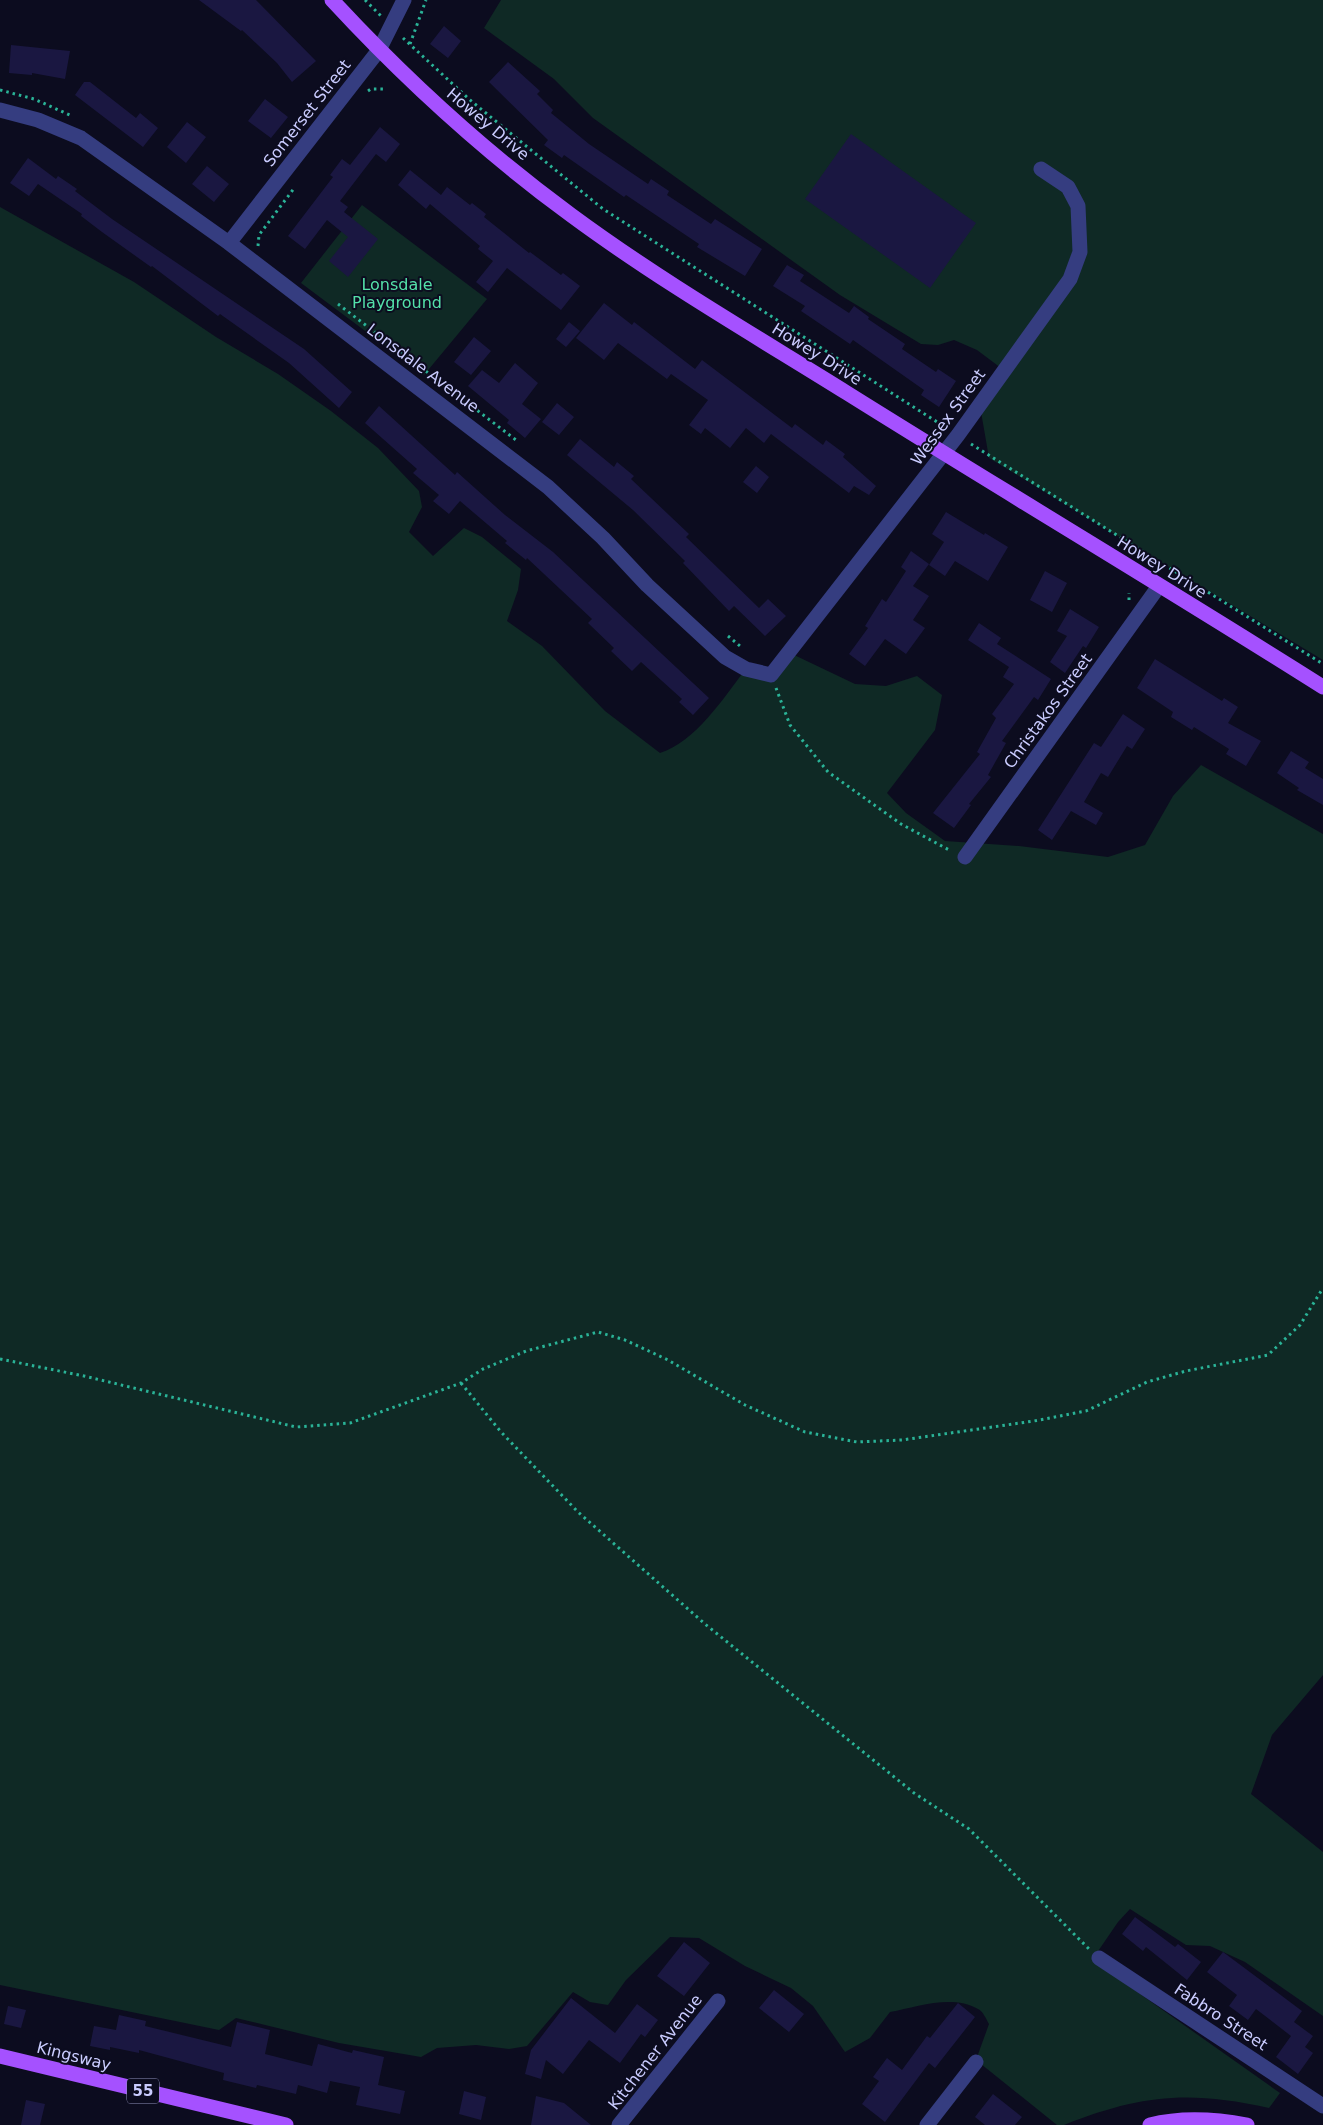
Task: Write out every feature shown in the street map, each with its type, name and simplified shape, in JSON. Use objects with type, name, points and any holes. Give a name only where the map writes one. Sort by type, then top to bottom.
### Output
[{"type":"main road","name":"Howey Drive","points":[[332,0],[379,50],[471,134],[590,229],[646,268],[1323,687]]},
{"type":"main road","name":"Kingsway","points":[[0,2056],[286,2125]]},
{"type":"main road","points":[[1150,2125],[1165,2121],[1193,2120],[1247,2125]]},
{"type":"street","name":"Somerset Street","points":[[229,243],[379,50],[404,0]]},
{"type":"street","name":"Lonsdale Avenue","points":[[0,110],[38,120],[80,138],[229,243],[548,487],[603,538],[647,585],[725,657],[746,669],[771,675]]},
{"type":"street","name":"Wessex Street","points":[[771,675],[958,436],[1070,279],[1080,252],[1078,206],[1068,187],[1041,169]]},
{"type":"street","name":"Christakos Street","points":[[965,857],[1159,586]]},
{"type":"street","name":"Fabbro Street","points":[[1099,1958],[1323,2106]]},
{"type":"street","name":"Kitchener Avenue","points":[[619,2125],[718,2001]]},
{"type":"street","points":[[927,2125],[976,2062]]},
{"type":"path","points":[[366,0],[410,44],[512,136],[603,209],[958,436],[1323,664]]},
{"type":"path","points":[[410,44],[426,0]]},
{"type":"path","points":[[366,93],[371,88],[384,89]]},
{"type":"path","points":[[258,248],[259,235],[300,180]]},
{"type":"path","points":[[771,675],[790,725],[828,772],[901,824],[965,857]]},
{"type":"path","points":[[0,1359],[84,1376],[296,1427],[350,1424],[462,1383],[483,1369],[526,1350],[598,1332],[625,1340],[668,1360],[746,1405],[805,1432],[857,1442],[902,1440],[1034,1421],[1086,1411],[1147,1382],[1186,1371],[1268,1355],[1300,1325],[1323,1288]]},
{"type":"path","points":[[462,1383],[501,1432],[578,1512],[705,1624],[914,1793],[969,1829],[1099,1958]]},
{"type":"green space","points":[[501,0],[1323,0],[1323,660],[989,458],[980,406],[1005,371],[977,350],[954,340],[938,345],[921,344],[840,295],[593,118],[554,79],[484,28]]},
{"type":"green space","name":"Lonsdale Playground","points":[[362,205],[487,299],[424,375],[301,283]]},
{"type":"green space","points":[[0,207],[134,282],[216,337],[278,374],[331,411],[378,448],[419,491],[422,507],[409,532],[433,556],[464,528],[482,537],[521,569],[518,590],[507,621],[542,646],[605,711],[660,753],[673,747],[697,729],[745,670],[772,676],[790,653],[855,684],[886,686],[917,676],[942,695],[935,730],[887,793],[906,813],[945,841],[1019,846],[1108,857],[1145,845],[1173,796],[1201,765],[1323,834],[1323,1675],[1272,1735],[1251,1794],[1323,1852],[1323,2016],[1245,1962],[1210,1946],[1186,1945],[1130,1909],[1118,1922],[1092,1960],[1280,2093],[1269,2108],[1213,2099],[1165,2098],[1117,2107],[1064,2125],[1057,2125],[976,2060],[989,2024],[980,2010],[957,2002],[946,2002],[890,2012],[870,2038],[845,2052],[813,2006],[791,1988],[745,1966],[699,1938],[670,1937],[626,1980],[608,2005],[590,2002],[573,1992],[527,2046],[509,2049],[476,2045],[437,2048],[421,2057],[339,2043],[236,2018],[219,2030],[0,1985]]},
{"type":"building","points":[[199,0],[256,0],[316,61],[292,82],[277,63],[242,30]]},
{"type":"building","points":[[444,26],[461,41],[448,58],[430,44]]},
{"type":"building","points":[[11,45],[70,51],[65,79],[32,73],[32,75],[9,73]]},
{"type":"building","points":[[508,62],[540,91],[537,94],[553,110],[551,113],[589,144],[648,184],[651,179],[669,191],[667,195],[711,224],[715,219],[762,249],[745,276],[697,247],[699,244],[626,195],[624,197],[564,155],[562,158],[544,145],[548,140],[489,82]]},
{"type":"building","points":[[84,82],[90,82],[136,118],[140,113],[158,128],[143,147],[75,95]]},
{"type":"building","points":[[265,99],[288,117],[271,138],[248,121]]},
{"type":"building","points":[[187,122],[206,137],[186,163],[167,147]]},
{"type":"building","points":[[380,127],[400,144],[386,162],[376,154],[340,201],[348,207],[344,212],[378,239],[348,277],[329,261],[348,237],[327,220],[305,249],[288,236],[333,177],[330,175],[342,159],[350,165]]},
{"type":"building","points":[[851,134],[976,223],[930,288],[805,199]]},
{"type":"building","points":[[28,158],[56,179],[58,176],[77,189],[75,191],[112,219],[304,349],[352,392],[339,408],[289,363],[220,314],[218,316],[152,266],[102,232],[81,216],[82,214],[38,184],[29,196],[10,183]]},
{"type":"building","points":[[207,166],[229,184],[214,202],[192,184]]},
{"type":"building","points":[[410,170],[441,195],[447,187],[470,205],[472,203],[486,214],[484,217],[529,253],[561,275],[563,273],[580,286],[561,310],[507,268],[488,292],[476,282],[493,261],[478,249],[480,246],[430,204],[426,209],[398,185]]},
{"type":"building","points":[[787,265],[804,275],[800,281],[849,313],[854,306],[869,317],[868,319],[905,344],[902,349],[936,372],[938,369],[956,381],[939,407],[921,395],[924,390],[853,340],[850,344],[801,311],[805,306],[773,286]]},
{"type":"building","points":[[604,303],[632,325],[634,322],[695,369],[702,360],[792,428],[795,424],[823,445],[826,440],[845,454],[843,457],[876,486],[869,495],[854,486],[849,493],[771,434],[764,443],[746,428],[730,448],[705,428],[701,434],[689,425],[708,400],[671,374],[667,379],[618,343],[604,360],[576,338]]},
{"type":"building","points":[[569,322],[580,331],[566,347],[556,339]]},
{"type":"building","points":[[474,337],[491,351],[471,375],[454,362]]},
{"type":"building","points":[[515,363],[538,383],[522,404],[541,419],[525,438],[507,423],[509,420],[468,386],[482,370],[499,383]]},
{"type":"building","points":[[557,403],[574,417],[559,435],[542,422]]},
{"type":"building","points":[[379,406],[455,475],[457,472],[505,515],[553,552],[709,698],[693,715],[679,702],[682,699],[641,662],[632,671],[611,651],[614,648],[588,623],[592,619],[527,558],[526,560],[505,543],[507,541],[460,501],[449,514],[433,501],[439,495],[413,473],[417,469],[365,423]]},
{"type":"building","points":[[580,439],[614,467],[617,462],[634,476],[631,479],[689,534],[686,537],[759,608],[768,599],[786,616],[765,636],[734,606],[729,611],[683,563],[685,561],[633,510],[567,455]]},
{"type":"building","points":[[756,466],[769,477],[757,493],[743,482]]},
{"type":"building","points":[[946,512],[1008,547],[988,581],[955,561],[945,576],[929,565],[944,542],[932,534]]},
{"type":"building","points":[[911,551],[929,564],[913,586],[929,596],[913,620],[925,628],[906,654],[885,639],[865,666],[849,654],[868,628],[865,626],[882,599],[886,602],[906,571],[901,567]]},
{"type":"building","points":[[1045,571],[1067,583],[1052,612],[1030,600]]},
{"type":"building","points":[[1070,609],[1099,627],[1086,648],[1083,646],[1065,673],[1050,662],[1067,636],[1057,631]]},
{"type":"building","points":[[979,623],[1001,638],[997,644],[1051,679],[1038,700],[1034,697],[1002,741],[1006,743],[988,775],[991,777],[969,804],[971,805],[954,828],[933,813],[980,754],[977,752],[996,718],[992,714],[1014,684],[1003,677],[1009,667],[968,640]]},
{"type":"building","points":[[1155,659],[1222,701],[1224,698],[1238,707],[1228,723],[1261,741],[1246,766],[1226,754],[1229,749],[1194,727],[1192,730],[1171,717],[1173,712],[1137,688]]},
{"type":"building","points":[[1123,714],[1145,729],[1132,749],[1127,746],[1108,777],[1101,773],[1084,802],[1103,813],[1096,825],[1071,811],[1052,840],[1038,830],[1094,743],[1101,747]]},
{"type":"building","points":[[1291,751],[1309,762],[1305,768],[1323,779],[1323,805],[1297,790],[1299,788],[1277,773]]},
{"type":"building","points":[[1135,1917],[1175,1947],[1178,1944],[1201,1962],[1187,1980],[1146,1947],[1143,1951],[1122,1934]]},
{"type":"building","points":[[684,1942],[710,1963],[684,1996],[657,1976]]},
{"type":"building","points":[[1223,1952],[1302,2011],[1294,2022],[1313,2036],[1305,2047],[1313,2053],[1298,2074],[1276,2057],[1291,2036],[1256,2009],[1248,2020],[1229,2006],[1237,1995],[1207,1972]]},
{"type":"building","points":[[774,1990],[804,2014],[789,2032],[759,2008]]},
{"type":"building","points":[[571,1998],[615,2033],[637,2004],[658,2020],[645,2037],[641,2034],[620,2063],[589,2040],[563,2074],[546,2060],[541,2079],[525,2074],[531,2050]]},
{"type":"building","points":[[958,2003],[975,2017],[935,2068],[929,2063],[885,2122],[862,2104],[879,2081],[873,2077],[887,2058],[902,2070],[927,2036],[930,2038]]},
{"type":"building","points":[[8,2006],[26,2010],[21,2028],[4,2024]]},
{"type":"building","points":[[119,2015],[146,2021],[145,2026],[231,2047],[237,2022],[270,2030],[265,2054],[312,2066],[318,2044],[352,2053],[353,2050],[384,2057],[378,2085],[405,2091],[400,2114],[356,2105],[360,2087],[330,2081],[327,2093],[298,2085],[296,2094],[257,2085],[256,2088],[223,2080],[224,2073],[139,2050],[139,2053],[110,2047],[110,2050],[90,2046],[94,2026],[116,2030]]},
{"type":"building","points":[[464,2091],[486,2097],[481,2120],[459,2114]]},
{"type":"building","points":[[993,2094],[1022,2117],[1015,2125],[985,2125],[975,2117]]},
{"type":"building","points":[[536,2096],[564,2103],[591,2125],[531,2125]]},
{"type":"building","points":[[26,2100],[45,2104],[40,2125],[21,2125]]}]
